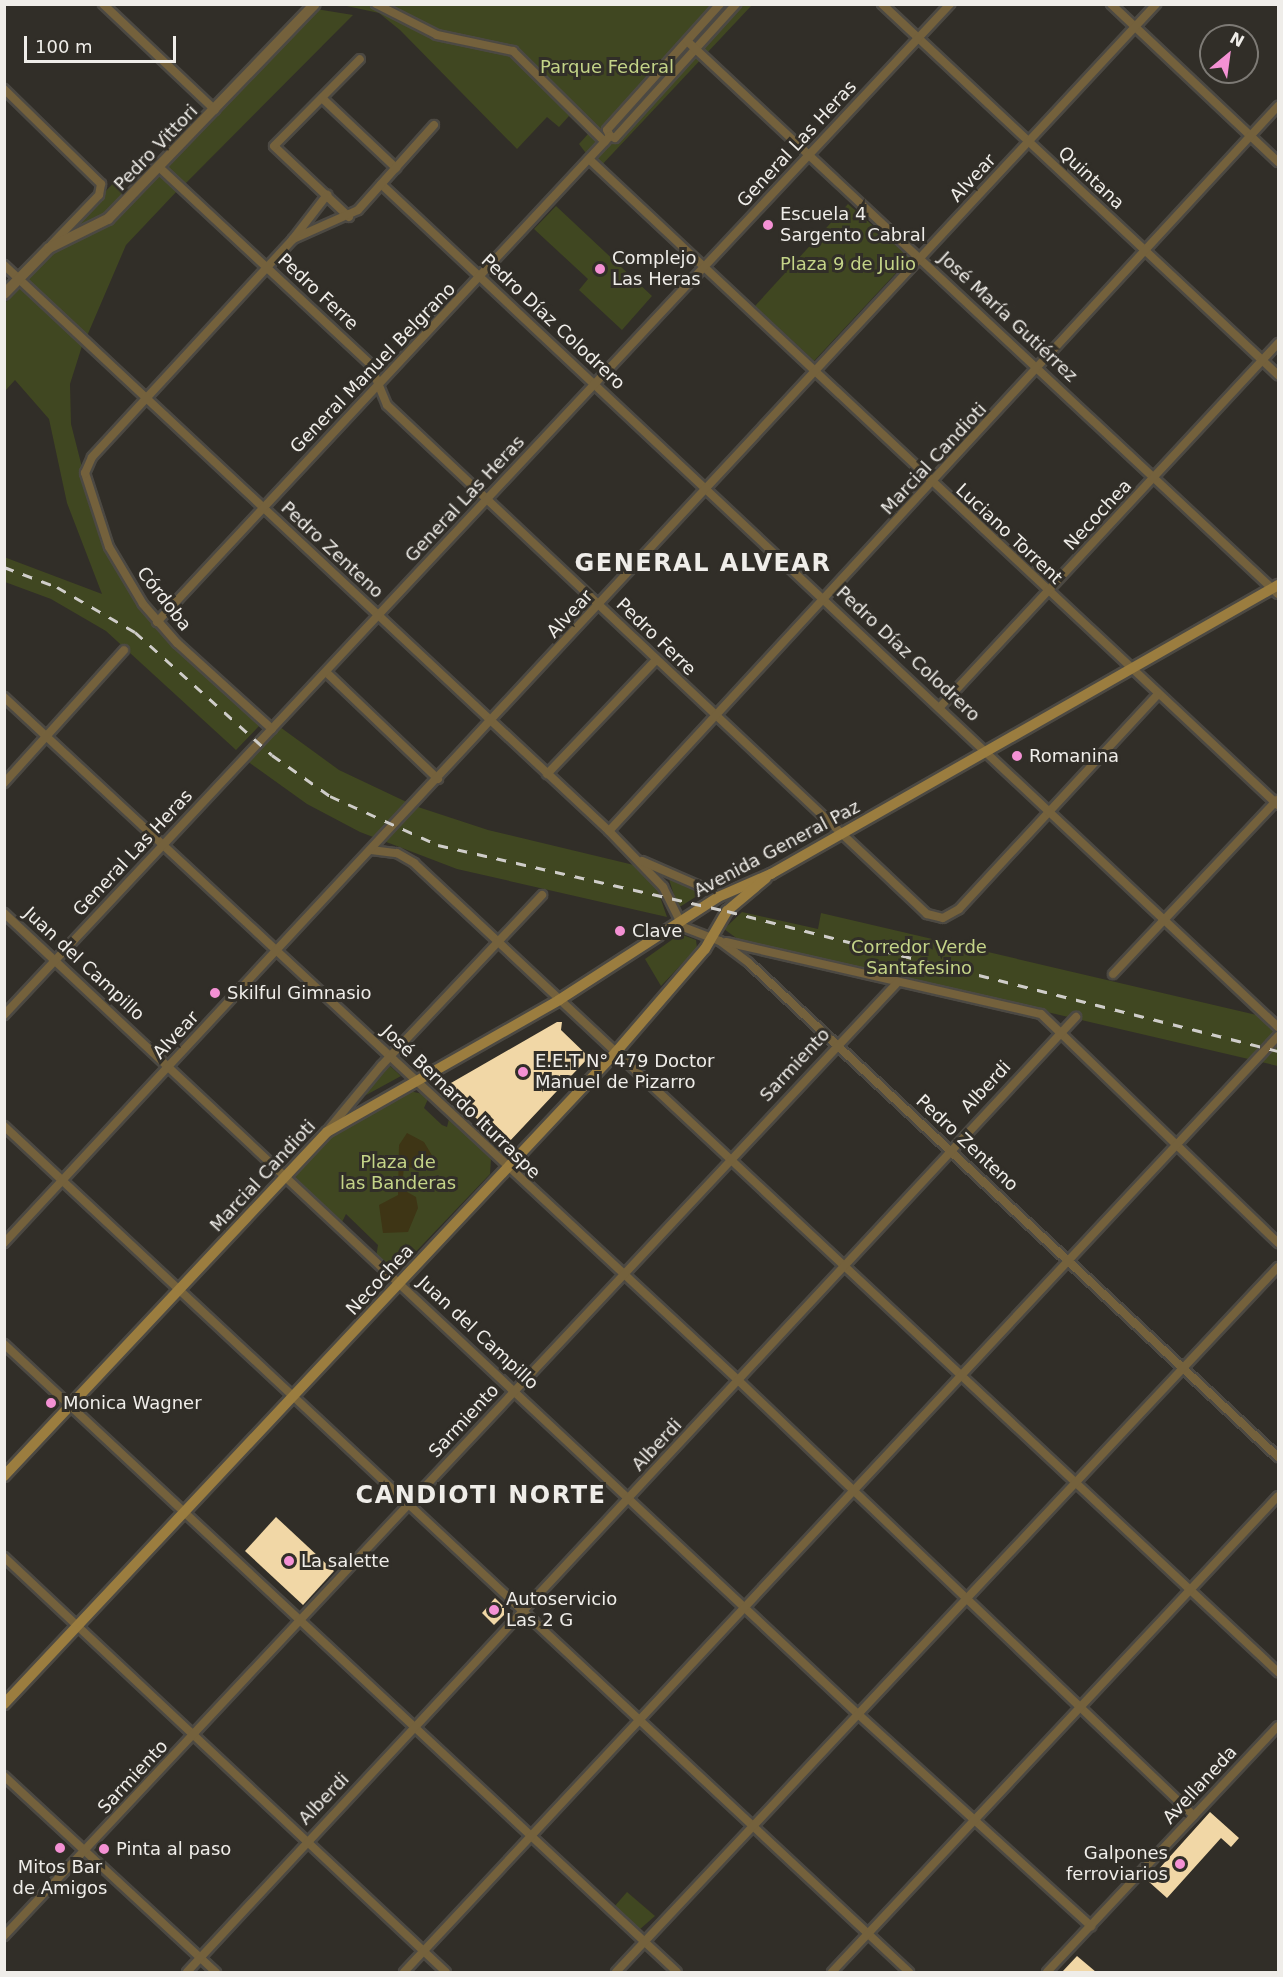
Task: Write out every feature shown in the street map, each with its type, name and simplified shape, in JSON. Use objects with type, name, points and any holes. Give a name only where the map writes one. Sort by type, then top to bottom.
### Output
[{"type":"main road","name":"Avenida General Paz","points":[[327,1132],[414,1080],[559,1000],[718,897],[771,874],[1276,589]]},
{"type":"main road","name":"Necochea","points":[[4,1704],[615,1052],[716,939],[727,911],[771,874]]},
{"type":"main road","name":"Marcial Candioti","points":[[4,1476],[327,1132]]},
{"type":"street","points":[[103,4],[215,111]]},
{"type":"street","points":[[376,4],[437,35],[513,51],[607,139]]},
{"type":"street","points":[[607,139],[607,130],[720,4]]},
{"type":"street","points":[[607,139],[615,138],[736,4]]},
{"type":"street","name":"Quintana","points":[[882,4],[1278,375]]},
{"type":"street","name":"General Las Heras","points":[[4,1015],[950,4]]},
{"type":"street","points":[[1112,4],[1278,162]]},
{"type":"street","name":"Alvear","points":[[4,1244],[600,606],[705,488],[921,259],[1156,4]]},
{"type":"street","name":"Pedro Vittori","points":[[4,294],[49,248],[108,219],[215,111],[314,5]]},
{"type":"street","name":"José María Gutiérrez","points":[[687,41],[1276,589]]},
{"type":"street","points":[[349,217],[274,146],[360,59]]},
{"type":"street","points":[[4,89],[101,184],[99,195],[49,248]]},
{"type":"street","points":[[322,98],[396,168]]},
{"type":"street","name":"Marcial Candioti","points":[[609,831],[715,715],[933,485],[1147,253],[1278,106]]},
{"type":"street","points":[[293,239],[349,217],[434,125]]},
{"type":"street","name":"General Manuel Belgrano","points":[[157,622],[262,507],[380,387],[607,139]]},
{"type":"street","name":"Luciano Torrent","points":[[589,159],[1157,695],[1277,802]]},
{"type":"street","name":"Pedro Ferre","points":[[159,168],[370,364],[387,405],[916,905],[938,918],[959,909],[1051,812]]},
{"type":"street","name":"Pedro Díaz Colodrero","points":[[381,184],[1278,1027]]},
{"type":"street","points":[[147,399],[293,239],[327,195]]},
{"type":"street","name":"Pedro Zenteno","points":[[4,265],[609,831],[663,887],[680,923],[716,939],[836,1046],[950,1149],[1278,1457]]},
{"type":"street","name":"Necochea","points":[[940,707],[1156,478],[1278,344]]},
{"type":"street","name":"Córdoba","points":[[147,399],[92,457],[85,473],[102,531],[121,569],[157,622],[272,729]]},
{"type":"street","points":[[4,783],[48,737],[124,650]]},
{"type":"street","points":[[547,774],[656,660]]},
{"type":"street","points":[[326,672],[438,779]]},
{"type":"street","points":[[1051,812],[1157,695]]},
{"type":"street","name":"José Bernardo Iturraspe","points":[[4,697],[957,1587],[965,1601],[1079,1710]]},
{"type":"street","points":[[1113,974],[1277,802]]},
{"type":"street","points":[[371,850],[397,853],[414,863],[847,1267],[959,1376],[1278,1672]]},
{"type":"street","name":"Pedro Zenteno","points":[[636,858],[702,887]]},
{"type":"street","name":"Marcial Candioti","points":[[327,1132],[390,1057],[542,895]]},
{"type":"street","name":"Juan del Campillo","points":[[4,913],[170,1066],[628,1499],[745,1605],[859,1715],[1091,1926]]},
{"type":"street","points":[[716,939],[1041,1014],[1278,1243]]},
{"type":"street","name":"Sarmiento","points":[[4,1936],[515,1391],[729,1159],[898,982]]},
{"type":"street","name":"Alberdi","points":[[187,1972],[308,1840],[524,1614],[628,1499],[847,1267],[950,1149],[1076,1017]]},
{"type":"street","points":[[404,1972],[959,1376],[1178,1148],[1278,1036]]},
{"type":"street","points":[[4,1126],[407,1506],[909,1972]]},
{"type":"street","points":[[616,1972],[755,1828],[965,1601],[1186,1370],[1278,1267]]},
{"type":"street","points":[[4,1344],[677,1972]]},
{"type":"street","points":[[832,1972],[1278,1496]]},
{"type":"street","points":[[4,1557],[446,1972]]},
{"type":"street","points":[[1079,1710],[1194,1816]]},
{"type":"street","name":"Avellaneda","points":[[1047,1972],[1278,1726]]},
{"type":"street","points":[[4,1776],[216,1972]]},
{"type":"green space","name":"Parque Federal","points":[[342,5],[752,5],[598,169],[579,144],[588,134],[569,116],[559,127],[547,117],[517,149],[400,30],[379,13]]},
{"type":"green space","points":[[316,9],[353,15],[184,185],[164,167]]},
{"type":"green space","points":[[159,173],[178,190],[126,245],[87,336],[28,279],[53,253],[108,224]]},
{"type":"green space","points":[[117,179],[129,190],[106,215],[62,238]]},
{"type":"green space","name":"Plaza 9 de Julio","points":[[848,204],[910,258],[814,361],[755,306]]},
{"type":"green space","name":"Complejo Las Heras","points":[[556,206],[652,296],[622,330],[579,290],[588,279],[534,229]]},
{"type":"green space","points":[[20,287],[82,346],[70,384],[71,424],[99,534],[151,623],[260,725],[236,750],[106,631],[51,599],[5,582],[4,557],[102,594],[67,503],[49,419],[15,380],[5,391],[5,303]]},
{"type":"green space","points":[[280,727],[339,770],[415,806],[488,830],[638,866],[657,888],[667,917],[457,869],[360,832],[307,804],[247,761]]},
{"type":"green space","points":[[668,876],[705,891],[678,908]]},
{"type":"green space","name":"Corredor Verde Santafesino","points":[[742,912],[818,929],[821,913],[1278,1020],[1278,1066],[739,940],[724,929]]},
{"type":"green space","points":[[680,934],[696,940],[697,948],[661,986],[645,959]]},
{"type":"green space","points":[[390,1066],[401,1076],[357,1100]]},
{"type":"green space","name":"Plaza de las Banderas","points":[[405,1090],[423,1094],[428,1099],[424,1108],[442,1125],[447,1127],[449,1119],[491,1159],[490,1174],[406,1262],[384,1264],[376,1257],[378,1245],[346,1214],[341,1224],[295,1179],[298,1166],[328,1134]]},
{"type":"green space","points":[[627,1892],[655,1916],[639,1930],[614,1907]]},
{"type":"sand","points":[[407,1133],[424,1142],[436,1162],[421,1165],[420,1170],[404,1166],[402,1189],[416,1197],[418,1208],[408,1232],[383,1233],[379,1205],[398,1195],[399,1145]]},
{"type":"building","name":"E.E.T N° 479 Doctor Manuel de Pizarro","points":[[557,1022],[562,1022],[561,1030],[589,1057],[508,1143],[444,1093],[444,1087]]},
{"type":"building","name":"La salette","points":[[276,1517],[334,1571],[303,1605],[245,1551]]},
{"type":"building","name":"Autoservicio Las 2 G","points":[[495,1598],[504,1607],[504,1615],[494,1625],[482,1613]]},
{"type":"building","name":"Galpones ferroviarios","points":[[1210,1812],[1239,1838],[1231,1847],[1221,1838],[1167,1898],[1148,1881]]},
{"type":"building","points":[[1077,1956],[1096,1972],[1062,1972]]},
{"type":"railway","points":[[4,567],[57,587],[135,632],[272,755],[330,796],[438,845],[727,911],[1278,1051]]},
{"type":"place","name":"Escuela 4 Sargento Cabral","points":[[768,225]]},
{"type":"place","name":"Complejo Las Heras","points":[[600,269]]},
{"type":"place","name":"Romanina","points":[[1017,756]]},
{"type":"place","name":"Clave","points":[[620,931]]},
{"type":"place","name":"Skilful Gimnasio","points":[[215,993]]},
{"type":"place","name":"E.E.T N° 479 Doctor Manuel de Pizarro","points":[[523,1072]]},
{"type":"place","name":"Monica Wagner","points":[[51,1403]]},
{"type":"place","name":"La salette","points":[[289,1561]]},
{"type":"place","name":"Autoservicio Las 2 G","points":[[494,1610]]},
{"type":"place","name":"Mitos Bar de Amigos","points":[[60,1848]]},
{"type":"place","name":"Pinta al paso","points":[[104,1849]]},
{"type":"place","name":"Galpones ferroviarios","points":[[1180,1864]]},
{"type":"district","name":"GENERAL ALVEAR","points":[[703,564]]},
{"type":"district","name":"CANDIOTI NORTE","points":[[481,1496]]}]
